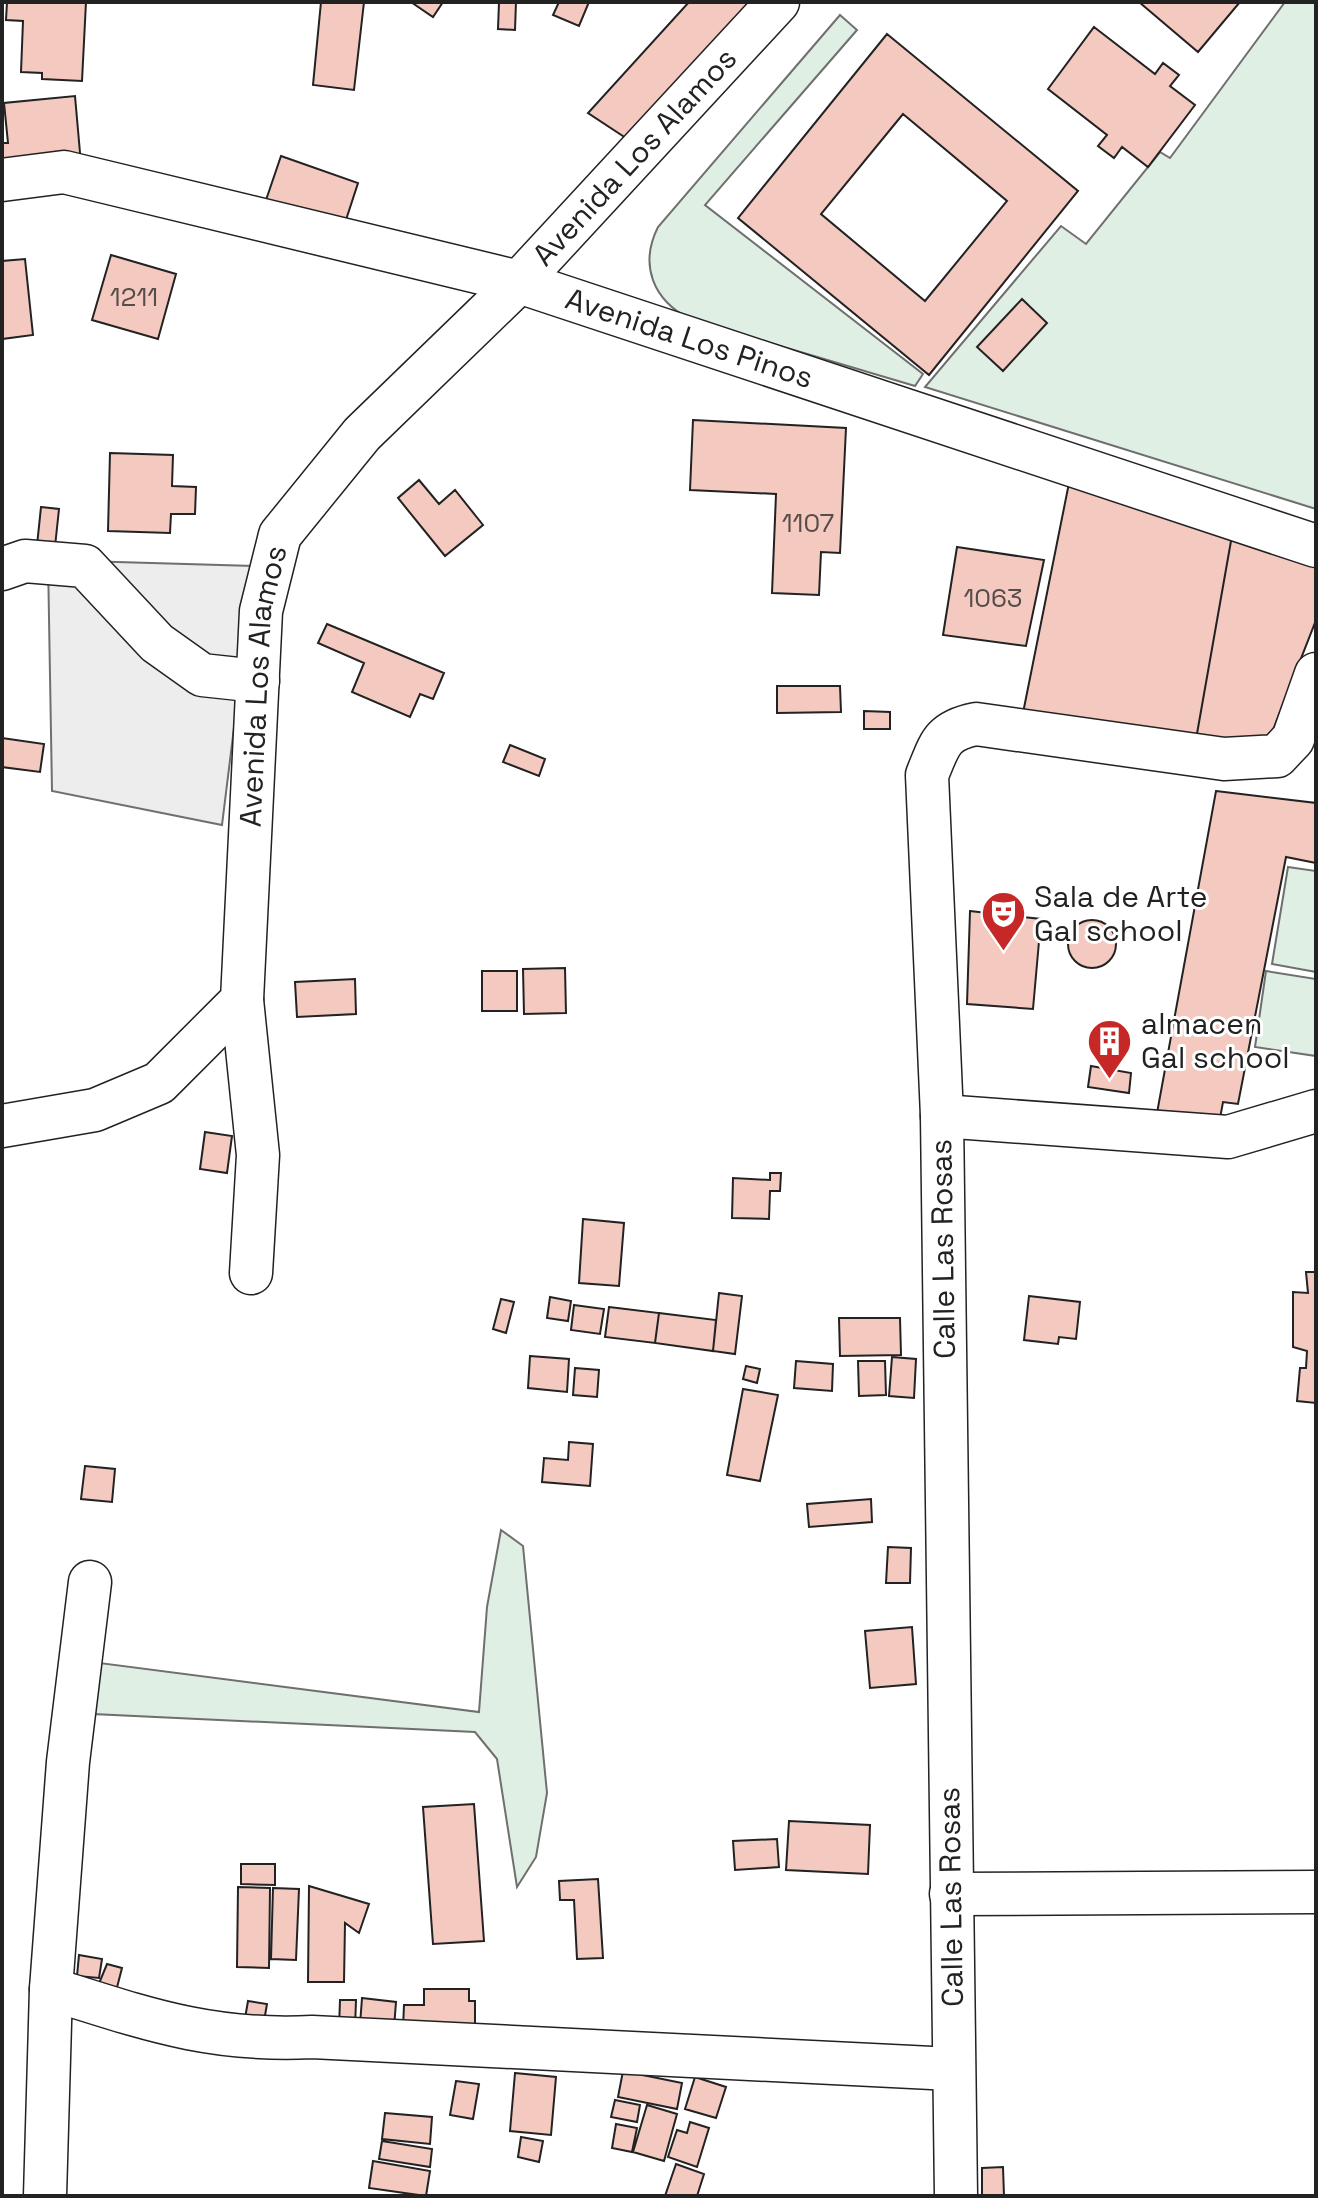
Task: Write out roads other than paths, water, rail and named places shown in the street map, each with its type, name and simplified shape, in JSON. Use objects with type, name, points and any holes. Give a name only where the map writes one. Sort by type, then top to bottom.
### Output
[{"type":"street","name":"Avenida Los Alamos","points":[[251,1273],[258,1155],[242,1000],[261,611],[280,535],[362,434],[519,282],[778,2]]},
{"type":"street","name":"Avenida Los Pinos","points":[[2,180],[64,172],[519,282],[1316,546]]},
{"type":"street","points":[[2,569],[25,561],[85,566],[157,643],[202,675],[258,681]]},
{"type":"street","name":"Calle Las Rosas","points":[[956,2196],[942,1116],[927,775],[941,742],[952,729],[976,724],[1224,759],[1277,756],[1293,739],[1316,674]]},
{"type":"street","points":[[2,1126],[95,1110],[159,1083],[242,1000]]},
{"type":"street","points":[[942,1116],[1228,1137],[1316,1111]]},
{"type":"street","points":[[45,2196],[51,1989],[68,1762],[90,1582]]},
{"type":"street","points":[[951,1894],[1316,1892]]},
{"type":"street","points":[[51,1989],[158,2023],[210,2035],[259,2039],[312,2037],[952,2069]]},
{"type":"place","name":"Sala de Arte Gal school","points":[[1003,953]]},
{"type":"place","name":"almacen Gal school","points":[[1110,1080]]}]
